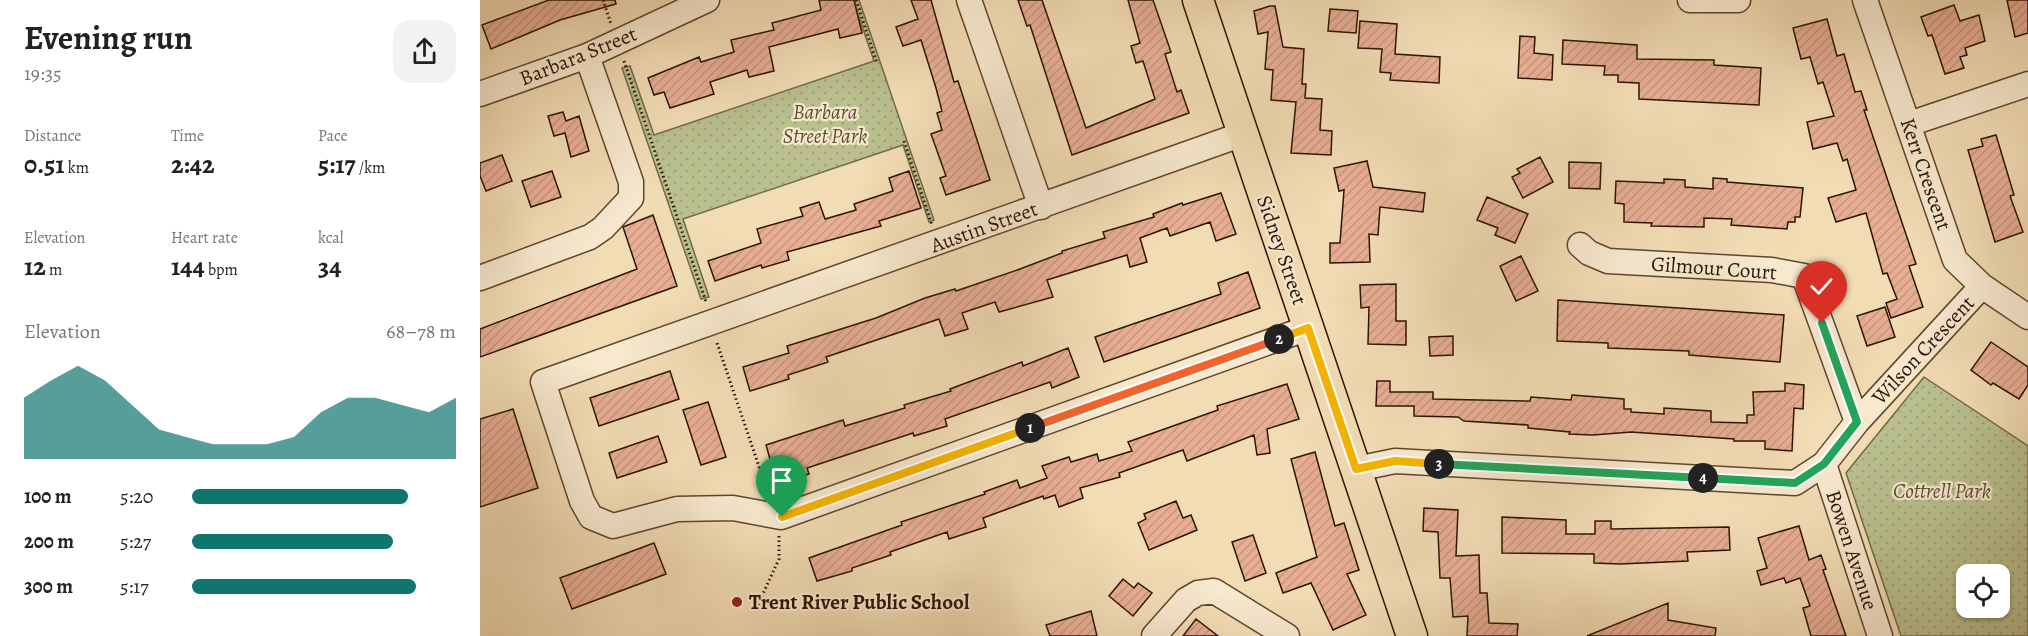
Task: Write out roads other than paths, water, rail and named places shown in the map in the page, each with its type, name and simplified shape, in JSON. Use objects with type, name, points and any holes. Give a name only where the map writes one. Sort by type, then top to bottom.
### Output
[{"type":"main road","name":"Sidney Street","points":[[1198,0],[1412,636]]},
{"type":"street","name":"Barbara Street","points":[[480,94],[587,56],[707,0]]},
{"type":"street","points":[[969,0],[1041,207]]},
{"type":"street","points":[[1689,0],[1738,0]]},
{"type":"street","name":"Kerr Crescent","points":[[1865,0],[1955,260],[1982,286],[2028,317]]},
{"type":"street","points":[[480,278],[590,237],[603,228],[631,198],[631,182],[587,56]]},
{"type":"street","points":[[1909,124],[2028,84]]},
{"type":"street","name":"Austin Street","points":[[1243,134],[724,320],[543,382],[582,501],[591,517],[613,526],[677,509],[733,508],[782,517],[1308,328]]},
{"type":"street","name":"Gilmour Court","points":[[1580,245],[1589,253],[1608,261],[1772,270],[1803,276],[1857,422]]},
{"type":"street","name":"Wilson Crescent","points":[[1356,469],[1395,461],[1795,483],[1824,464],[1857,422],[1982,286]]},
{"type":"street","name":"Bowen Avenue","points":[[1824,464],[1880,636]]},
{"type":"street","points":[[1154,636],[1186,600],[1198,593],[1214,591],[1287,636]]},
{"type":"place","name":"Trent River Public School","points":[[737,602]]},
{"type":"park label","name":"Barbara Street Park","points":[[825,124]]},
{"type":"park label","name":"Cottrell Park","points":[[1942,491]]}]
